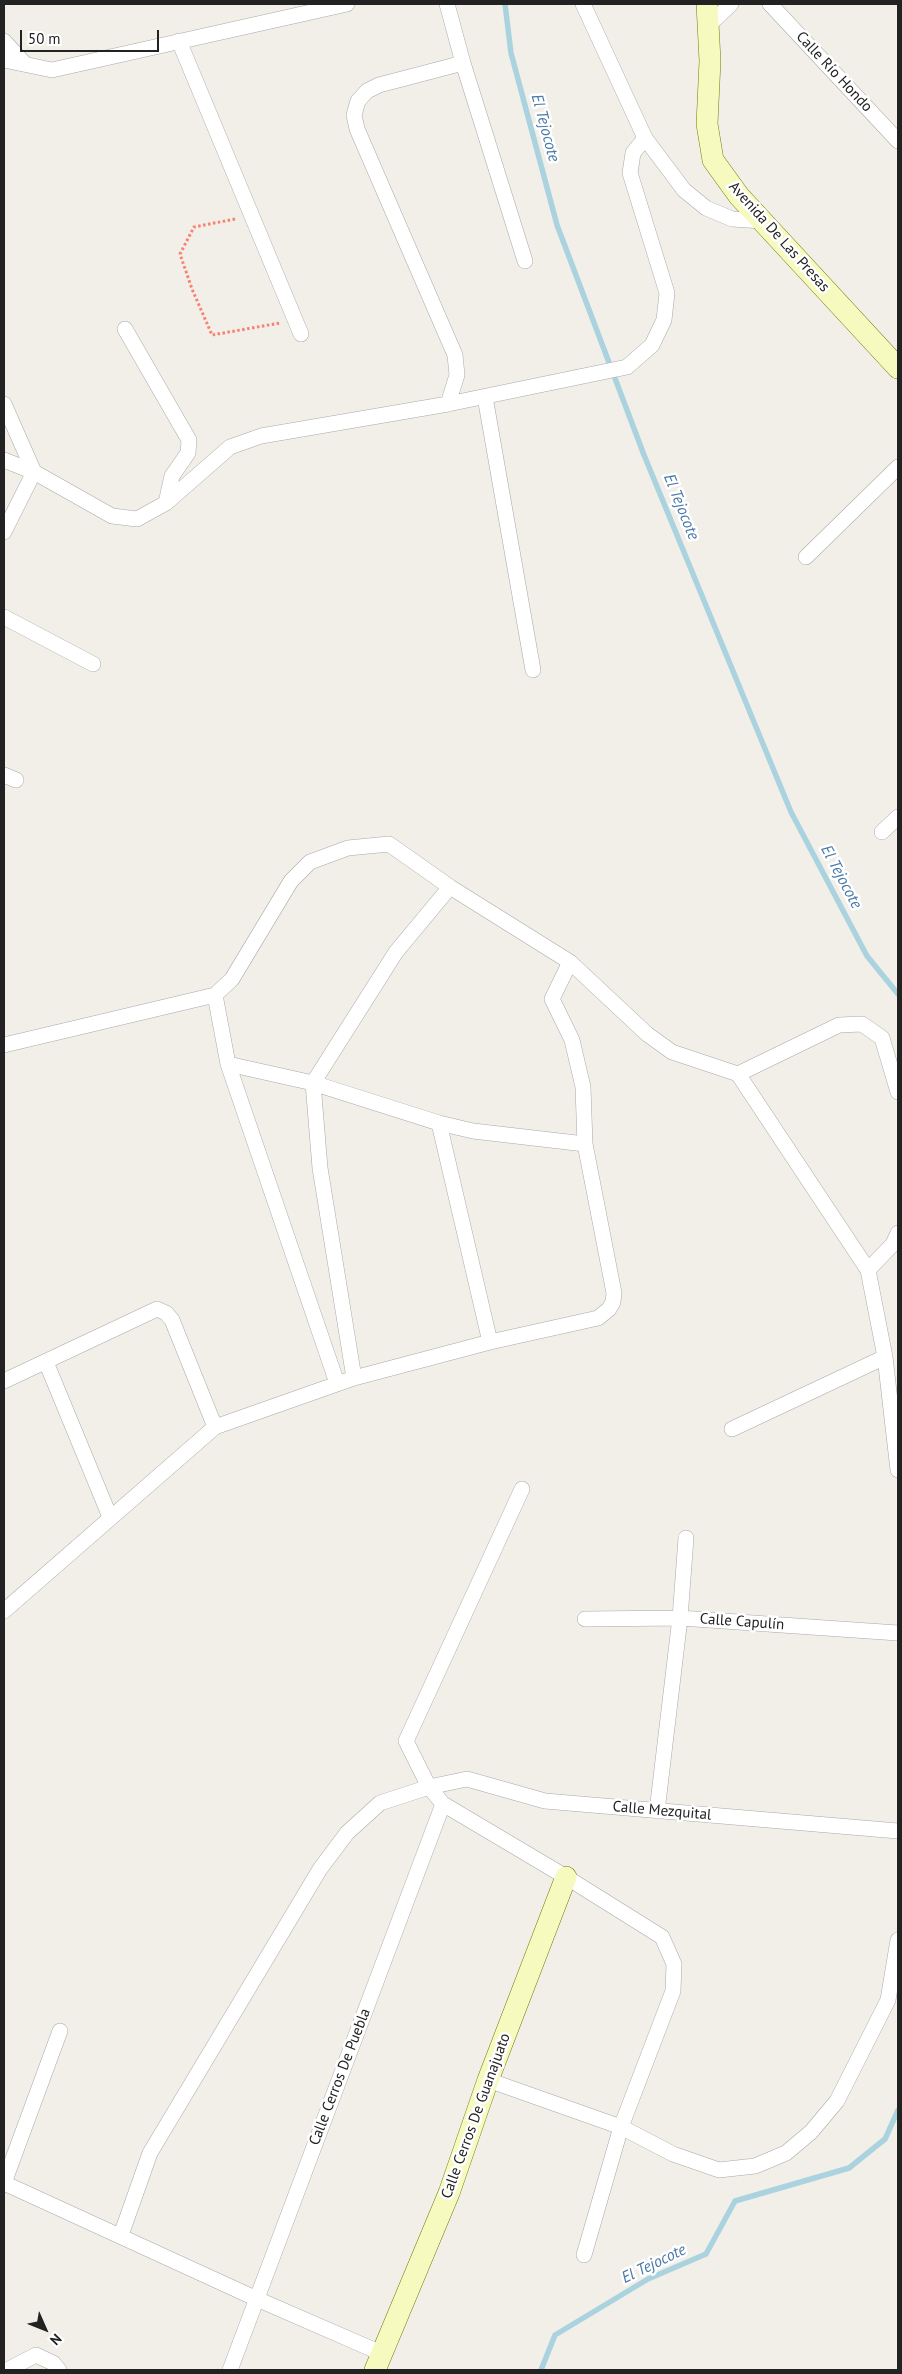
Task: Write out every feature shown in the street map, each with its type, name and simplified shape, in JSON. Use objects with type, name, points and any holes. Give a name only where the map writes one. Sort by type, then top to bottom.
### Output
[{"type":"street","points":[[4,60],[52,70],[348,4]]},
{"type":"street","points":[[447,4],[463,63],[525,261]]},
{"type":"street","points":[[583,4],[645,138],[684,190],[706,208],[732,219],[763,221]]},
{"type":"street","name":"Avenida De Las Presas","points":[[731,4],[709,14],[707,124],[713,160],[739,196],[898,368]]},
{"type":"street","name":"Calle Río Hondo","points":[[770,4],[898,141]]},
{"type":"street","points":[[4,41],[25,64]]},
{"type":"street","points":[[179,41],[298,327]]},
{"type":"street","points":[[448,404],[457,375],[455,355],[357,129],[354,115],[358,101],[367,91],[379,85],[463,63]]},
{"type":"street","points":[[4,460],[34,472],[112,516],[137,519],[166,503],[230,447],[253,439],[485,397],[624,368],[652,344],[664,320],[667,293],[630,173],[633,153],[645,138]]},
{"type":"street","points":[[125,329],[189,440],[188,453],[172,476],[166,503]]},
{"type":"street","points":[[485,397],[533,670]]},
{"type":"street","points":[[4,404],[34,472]]},
{"type":"street","points":[[806,557],[898,467]]},
{"type":"street","points":[[4,532],[34,472]]},
{"type":"street","points":[[4,617],[93,664]]},
{"type":"street","points":[[882,832],[898,817]]},
{"type":"street","points":[[4,1045],[215,995],[232,979],[291,881],[310,862],[348,848],[389,844],[450,887],[570,962],[647,1034],[672,1052],[738,1074],[868,1270],[885,1357],[898,1470]]},
{"type":"street","points":[[354,1378],[320,1168],[313,1083],[396,952],[450,887]]},
{"type":"street","points":[[5,1606],[215,1427],[337,1383],[490,1342],[598,1318],[609,1309],[613,1302],[614,1293],[585,1144],[583,1087],[572,1040],[552,999],[570,962]]},
{"type":"street","points":[[215,995],[228,1064],[337,1383]]},
{"type":"street","points":[[738,1074],[839,1025],[862,1024],[882,1038],[898,1092]]},
{"type":"street","points":[[228,1064],[313,1083],[439,1123],[473,1131],[585,1144]]},
{"type":"street","points":[[439,1123],[490,1342]]},
{"type":"street","points":[[868,1270],[893,1244],[898,1233]]},
{"type":"street","points":[[4,1382],[157,1309],[166,1313],[172,1320],[215,1427]]},
{"type":"street","points":[[732,1430],[885,1357]]},
{"type":"street","points":[[46,1362],[110,1517]]},
{"type":"street","points":[[522,1489],[406,1741],[429,1787],[443,1804],[566,1876],[662,1937],[674,1964],[673,1991],[621,2127],[584,2255]]},
{"type":"street","points":[[657,1811],[680,1618],[686,1538]]},
{"type":"street","name":"Calle Capulín","points":[[585,1619],[680,1618],[898,1633]]},
{"type":"street","name":"Calle Mezquital","points":[[121,2235],[150,2154],[320,1870],[347,1833],[380,1803],[429,1787],[467,1779],[545,1801],[898,1831]]},
{"type":"street","name":"Calle Cerros De Puebla","points":[[230,2370],[443,1804]]},
{"type":"street","name":"Calle Cerros De Guanajuato","points":[[4,2182],[257,2299],[378,2362],[449,2193],[488,2080],[566,1876]]},
{"type":"street","points":[[488,2080],[621,2127],[673,2154],[719,2170],[755,2166],[786,2153],[811,2132],[837,2102],[888,2000],[898,1940]]},
{"type":"street","points":[[4,2182],[60,2030]]},
{"type":"street","points":[[7,2370],[36,2355],[53,2363],[59,2370]]},
{"type":"path","points":[[253,216],[194,227],[180,254],[192,289],[212,335],[298,327]]},
{"type":"waterway","name":"El Tejocote","points":[[505,4],[511,53],[557,225],[644,455],[791,812],[867,956],[898,994]]},
{"type":"waterway","name":"El Tejocote","points":[[541,2370],[555,2335],[648,2279],[706,2254],[735,2201],[849,2168],[885,2139],[898,2110]]}]
